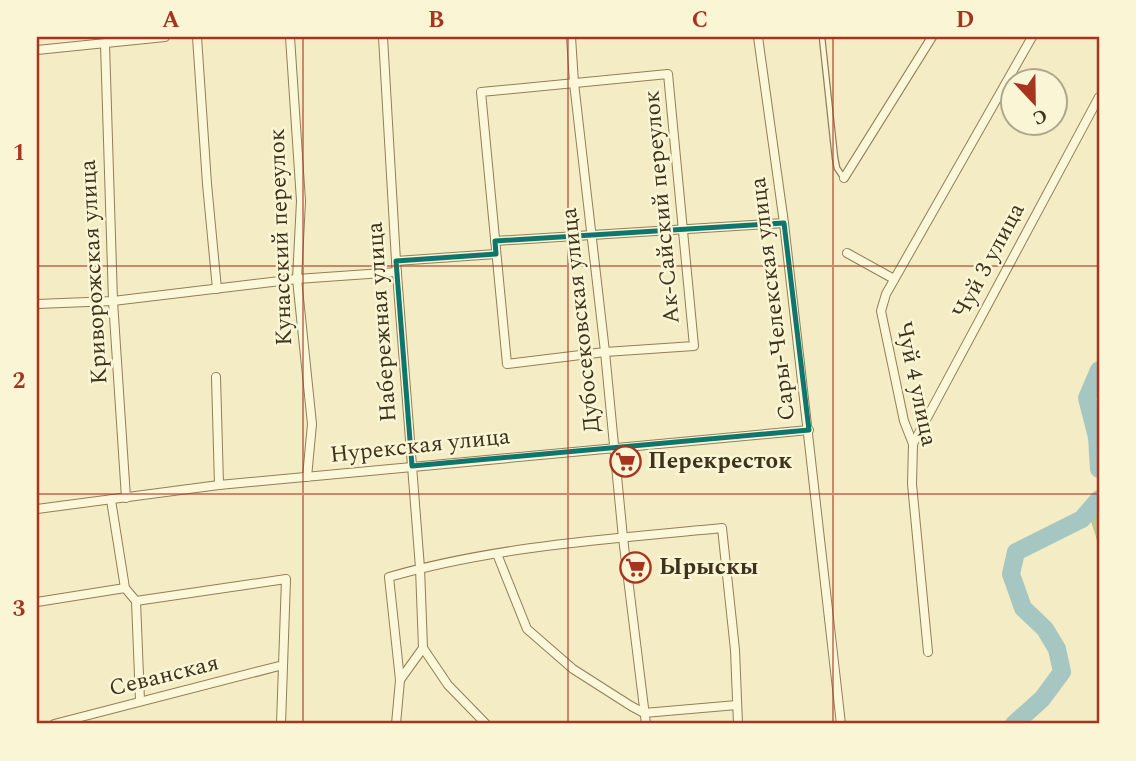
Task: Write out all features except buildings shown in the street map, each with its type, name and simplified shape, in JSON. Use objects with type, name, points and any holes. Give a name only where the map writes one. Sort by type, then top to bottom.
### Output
[{"type":"street","points":[[37,50],[83,41],[105,44],[165,37]]},
{"type":"street","points":[[197,37],[217,289]]},
{"type":"street","name":"Кунасский переулок","points":[[290,37],[301,201],[297,279],[312,424],[307,477]]},
{"type":"street","name":"Набережная улица","points":[[383,37],[396,261],[420,568],[423,648]]},
{"type":"street","name":"Дубосековская улица","points":[[572,37],[574,83],[623,538],[646,724]]},
{"type":"street","name":"Сары-Челекская улица","points":[[758,37],[784,223],[841,724]]},
{"type":"street","points":[[844,178],[932,37]]},
{"type":"street","name":"Чуй 4 улица","points":[[928,652],[912,484],[913,444],[904,421],[881,311],[894,279],[1032,37]]},
{"type":"street","name":"Криворожская улица","points":[[105,44],[113,301],[126,498]]},
{"type":"street","name":"Ак-Сайский переулок","points":[[668,74],[694,346],[605,352],[507,364],[481,92],[574,83],[668,74]]},
{"type":"street","name":"Чуй 3 улица","points":[[913,444],[1099,97]]},
{"type":"street","points":[[495,241],[784,223]]},
{"type":"street","points":[[847,253],[894,279]]},
{"type":"street","points":[[396,261],[496,254]]},
{"type":"street","points":[[37,303],[113,301],[297,279],[397,272]]},
{"type":"street","points":[[216,377],[219,485]]},
{"type":"street","name":"Нурекская улица","points":[[37,509],[219,485],[808,430]]},
{"type":"street","points":[[111,500],[125,588],[136,601],[140,701]]},
{"type":"street","points":[[396,724],[400,680],[389,577],[420,568],[552,545],[722,528],[735,650],[738,724]]},
{"type":"street","points":[[497,554],[527,629],[573,669],[631,706],[645,713],[737,705]]},
{"type":"street","points":[[136,601],[286,579],[281,724]]},
{"type":"street","points":[[37,602],[125,588]]},
{"type":"street","points":[[400,680],[423,648],[448,685],[486,724]]},
{"type":"street","name":"Севанская","points":[[54,724],[283,665]]},
{"type":"lane","points":[[822,37],[835,158],[837,168],[844,178]]},
{"type":"highlighted area","points":[[784,223],[809,430],[412,466],[396,261],[496,254],[495,241]]},
{"type":"green space","points":[[1099,493],[1099,546],[1086,506]]},
{"type":"waterway","points":[[1099,370],[1087,398],[1097,437],[1099,469]]},
{"type":"waterway","points":[[1014,724],[1042,699],[1062,672],[1057,649],[1045,629],[1023,608],[1011,574],[1016,552],[1082,519],[1099,499]]},
{"type":"place","name":"Перекресток","points":[[625,461]]},
{"type":"place","name":"Ырыскы","points":[[636,567]]}]
